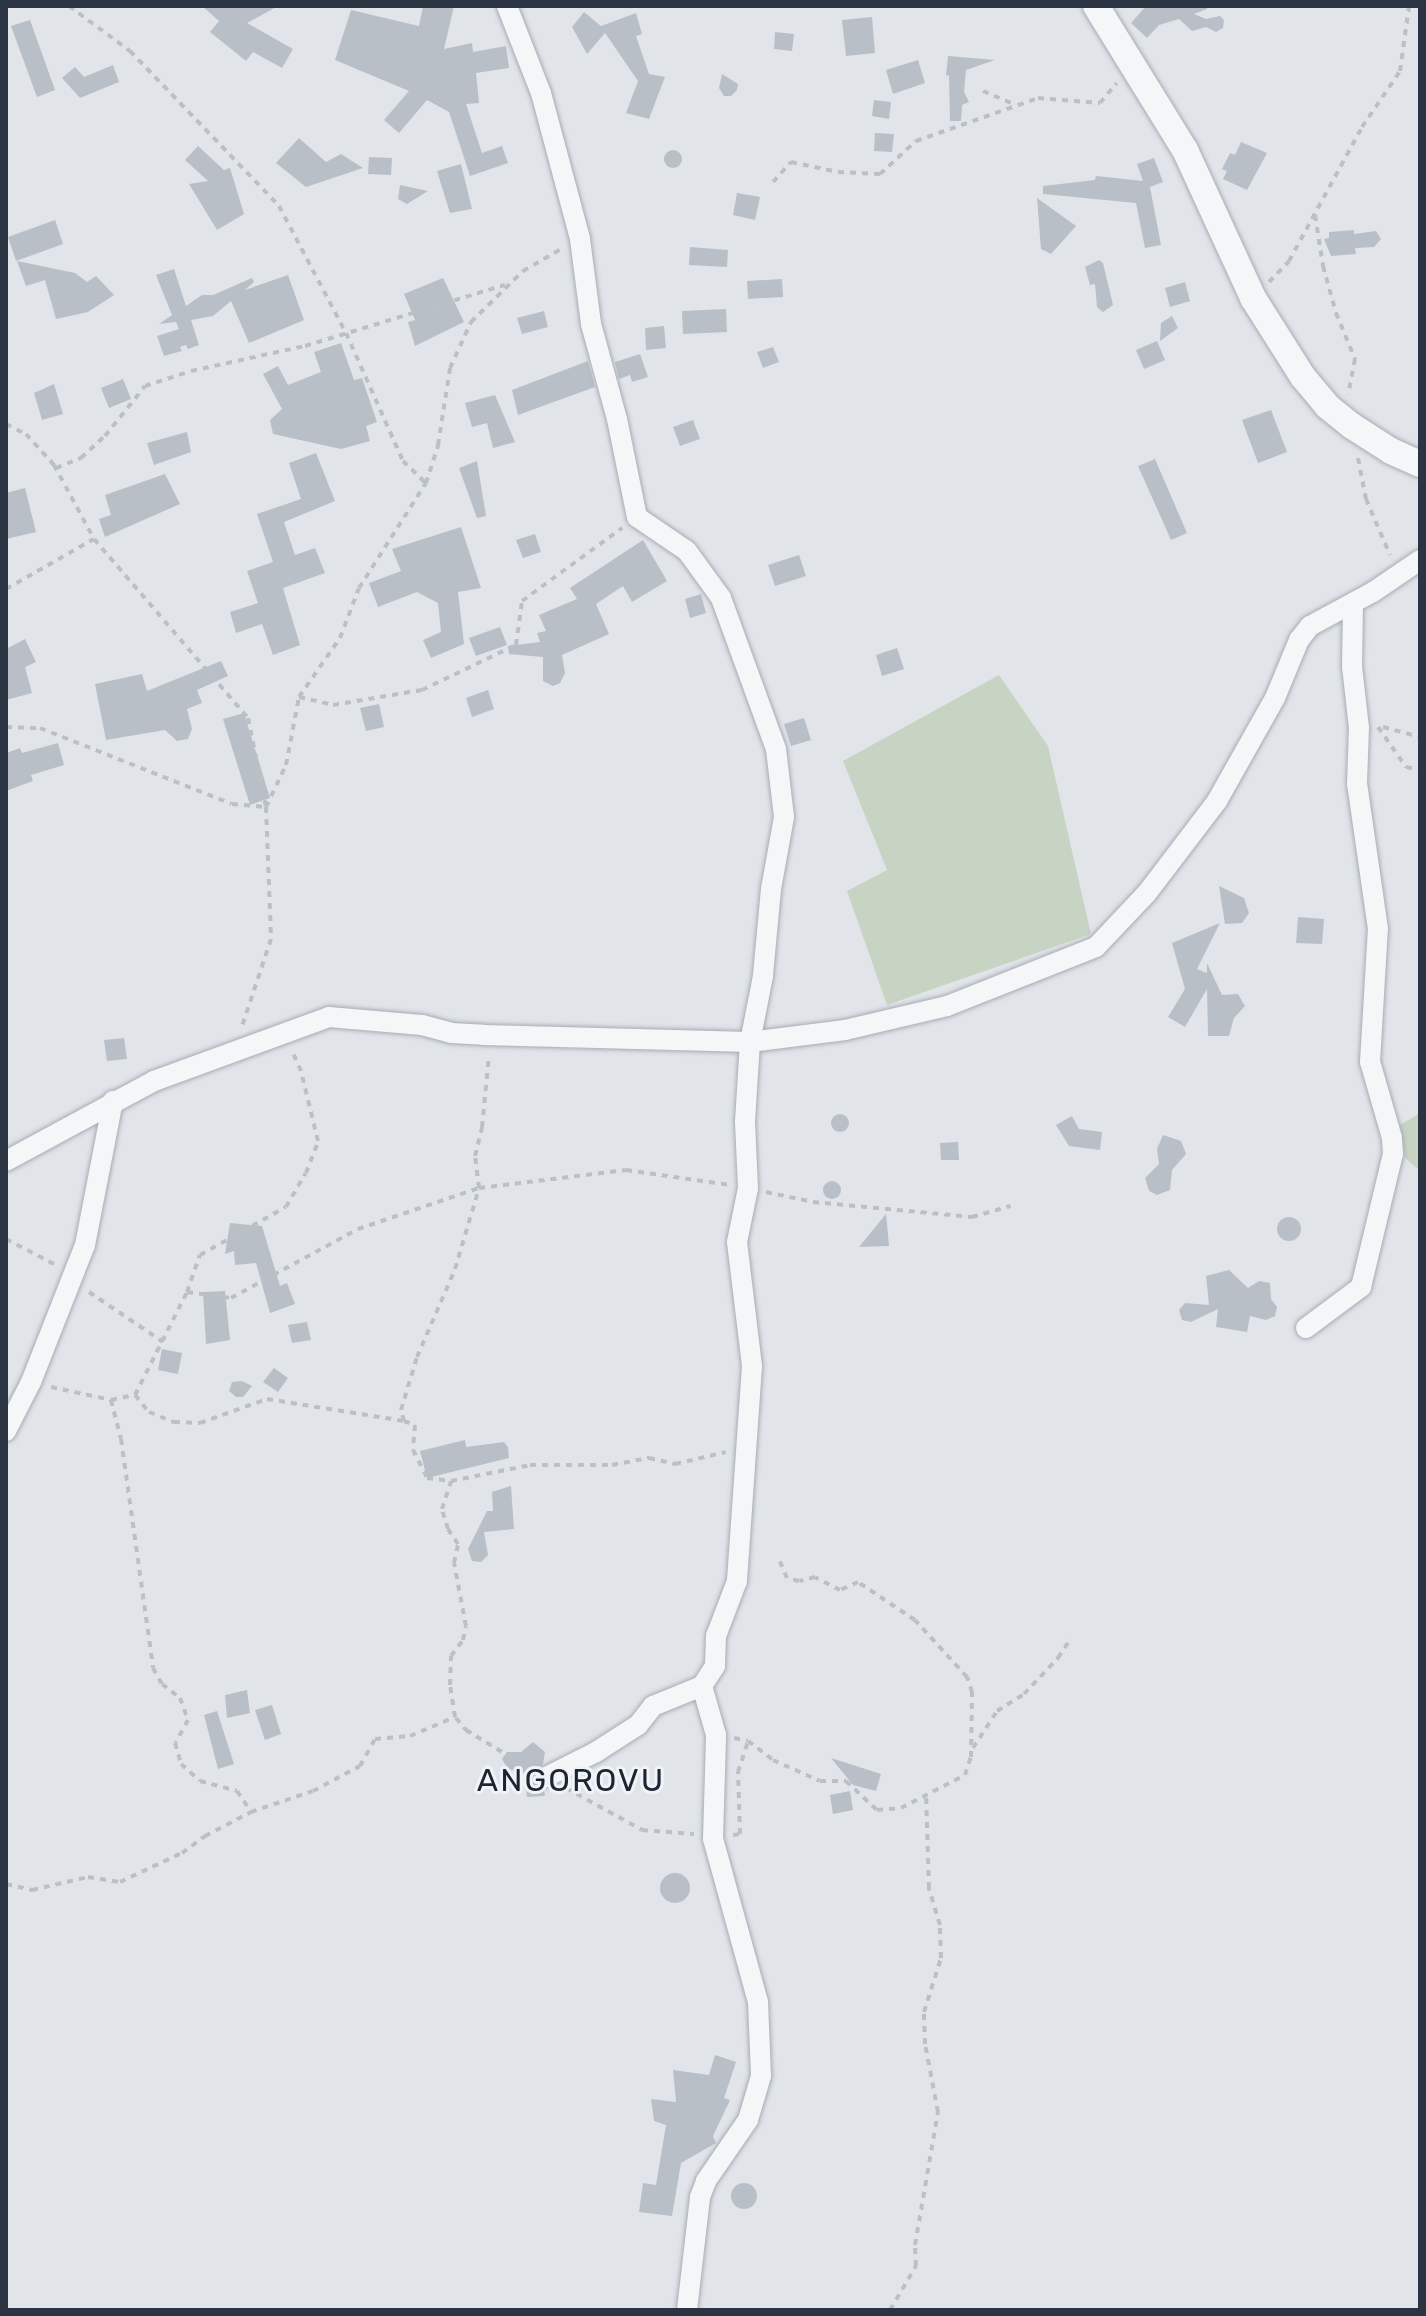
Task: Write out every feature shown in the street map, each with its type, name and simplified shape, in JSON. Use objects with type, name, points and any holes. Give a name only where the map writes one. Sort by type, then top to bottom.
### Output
[{"type":"street","points":[[507,6],[541,93],[580,239],[591,324],[617,419],[637,517],[687,551],[721,598],[776,749],[784,817],[771,889],[763,976],[750,1042],[745,1122],[748,1188],[737,1242],[752,1366],[744,1445],[737,1581],[716,1636],[715,1666],[702,1686],[653,1706],[638,1725],[596,1752],[546,1777]]},
{"type":"street","points":[[1096,6],[1185,150],[1253,298],[1303,377],[1327,406],[1391,451],[1420,464]]},
{"type":"street","points":[[6,1161],[68,1131],[113,1101],[233,1051],[329,1017],[422,1025],[451,1033],[484,1035],[750,1042],[845,1030],[947,1006],[1096,947],[1147,893],[1217,801],[1275,698],[1299,640],[1319,619],[1353,603],[1420,560]]},
{"type":"street","points":[[1306,1328],[1361,1287],[1393,1154],[1392,1138],[1370,1062],[1378,929],[1359,809],[1359,728],[1352,667],[1353,603]]},
{"type":"street","points":[[6,1431],[31,1382],[85,1245],[113,1101]]},
{"type":"street","points":[[687,2310],[700,2197],[706,2181],[748,2120],[761,2076],[758,2002],[713,1839],[716,1735],[702,1686]]},
{"type":"path","points":[[69,6],[130,51],[279,206],[346,333],[403,461],[426,483]]},
{"type":"path","points":[[1253,298],[1289,261],[1362,127],[1400,71],[1409,6]]},
{"type":"path","points":[[773,182],[791,162],[838,172],[880,174],[916,141],[1038,98],[1100,103],[1132,67]]},
{"type":"path","points":[[983,91],[1018,105]]},
{"type":"path","points":[[266,807],[286,765],[299,697],[340,638],[359,588],[426,483],[438,445],[450,368],[471,322],[523,271],[580,239]]},
{"type":"path","points":[[6,424],[26,434],[58,470],[81,458],[105,436],[145,386],[346,333],[508,285]]},
{"type":"path","points":[[54,465],[94,539],[248,718],[266,807],[271,939],[233,1051]]},
{"type":"path","points":[[299,697],[333,705],[422,690],[516,645],[522,601],[637,517]]},
{"type":"path","points":[[6,589],[94,539]]},
{"type":"path","points":[[6,727],[40,728],[232,804],[266,807]]},
{"type":"path","points":[[1359,728],[1380,727],[1420,737]]},
{"type":"path","points":[[1380,727],[1406,767],[1420,770]]},
{"type":"path","points":[[135,1395],[187,1292],[200,1255],[286,1207],[306,1173],[318,1141],[301,1071],[285,1034]]},
{"type":"path","points":[[404,1421],[401,1410],[417,1357],[455,1269],[479,1188],[475,1156],[482,1127],[489,1058],[484,1035]]},
{"type":"path","points":[[187,1292],[231,1298],[358,1229],[479,1188],[626,1170],[748,1188],[813,1202],[972,1217],[1010,1206]]},
{"type":"path","points":[[31,1382],[111,1400],[135,1395]]},
{"type":"path","points":[[135,1395],[149,1412],[174,1422],[200,1423],[267,1399],[404,1421],[415,1425],[413,1450],[427,1478],[451,1481],[530,1465],[612,1465],[649,1458],[675,1464],[713,1457],[744,1445]]},
{"type":"path","points":[[111,1400],[121,1439],[153,1668],[162,1684],[180,1698],[188,1720],[175,1743],[181,1764],[200,1781],[237,1791],[251,1812]]},
{"type":"path","points":[[451,1481],[442,1509],[448,1529],[458,1544],[454,1563],[466,1626],[463,1640],[451,1656],[450,1685],[455,1717],[466,1730],[642,1830],[684,1831],[713,1839],[740,1834],[738,1772],[748,1741]]},
{"type":"path","points":[[779,1559],[787,1578],[799,1581],[815,1577],[840,1590],[858,1582],[915,1620],[967,1677],[972,1692],[973,1749]]},
{"type":"path","points":[[716,1735],[748,1741],[773,1760],[820,1781],[846,1781],[877,1810],[901,1808],[965,1775],[973,1749],[997,1711],[1024,1694],[1058,1658],[1071,1638]]},
{"type":"path","points":[[6,1884],[32,1890],[88,1877],[120,1882],[182,1853],[205,1836],[251,1812],[313,1791],[360,1766],[375,1739],[410,1736],[455,1717]]},
{"type":"path","points":[[890,2310],[916,2266],[915,2245],[938,2112],[925,2044],[924,2012],[941,1958],[940,1925],[929,1888],[927,1794]]},
{"type":"green space","points":[[999,675],[1048,746],[1091,934],[887,1005],[847,891],[887,870],[843,761]]},
{"type":"green space","points":[[1420,1113],[1420,1171],[1405,1158],[1400,1125]]},
{"type":"building","points":[[202,6],[278,6],[247,23],[293,49],[282,68],[253,52],[246,61],[210,32],[219,21]]},
{"type":"building","points":[[423,6],[454,6],[444,49],[472,43],[473,52],[506,46],[509,68],[476,73],[479,103],[466,104],[482,153],[502,146],[508,163],[470,176],[449,112],[427,100],[399,133],[384,120],[409,91],[335,60],[351,10],[419,26]]},
{"type":"building","points":[[1146,6],[1206,6],[1207,9],[1194,14],[1206,19],[1220,16],[1224,20],[1223,28],[1216,32],[1206,27],[1192,31],[1179,19],[1159,25],[1147,38],[1131,23]]},
{"type":"building","points":[[584,12],[601,26],[636,13],[642,34],[636,36],[649,74],[665,77],[649,119],[626,113],[638,81],[605,33],[587,54],[572,27]]},
{"type":"building","points":[[872,17],[875,53],[846,56],[842,20]]},
{"type":"building","points":[[30,20],[55,90],[37,97],[11,26]]},
{"type":"building","points":[[775,32],[794,34],[792,51],[774,49]]},
{"type":"building","points":[[948,56],[995,60],[966,70],[964,92],[969,102],[962,105],[961,121],[950,121],[949,75],[946,76]]},
{"type":"building","points":[[918,60],[925,83],[893,94],[886,70]]},
{"type":"building","points":[[113,65],[119,82],[80,98],[62,78],[75,67],[84,77]]},
{"type":"building","points":[[722,74],[738,84],[731,96],[724,96],[719,88]]},
{"type":"building","points":[[874,100],[891,102],[889,119],[872,116]]},
{"type":"building","points":[[875,133],[894,134],[892,152],[874,151]]},
{"type":"building","points":[[299,138],[326,162],[341,154],[363,168],[306,187],[276,163]]},
{"type":"building","points":[[1241,142],[1267,153],[1247,190],[1223,179],[1227,171],[1222,169],[1230,153],[1235,155]]},
{"type":"building","points":[[198,146],[224,170],[230,168],[244,214],[217,230],[189,184],[208,181],[185,160]]},
{"type":"building","points":[[673,150],[682,159],[673,168],[664,159]]},
{"type":"building","points":[[369,157],[392,158],[391,175],[368,174]]},
{"type":"building","points":[[1154,158],[1163,182],[1150,187],[1161,245],[1145,248],[1136,203],[1043,194],[1043,186],[1095,180],[1096,176],[1143,181],[1137,164]]},
{"type":"building","points":[[461,164],[472,209],[450,213],[437,171]]},
{"type":"building","points":[[400,185],[428,191],[407,204],[398,199]]},
{"type":"building","points":[[737,193],[760,197],[755,220],[733,215]]},
{"type":"building","points":[[1037,198],[1076,226],[1051,254],[1041,249]]},
{"type":"building","points":[[55,220],[63,244],[16,261],[8,237]]},
{"type":"building","points":[[1354,230],[1354,234],[1376,231],[1381,239],[1374,247],[1355,248],[1356,254],[1331,256],[1324,239],[1329,238],[1329,232]]},
{"type":"building","points":[[690,247],[728,250],[727,267],[689,265]]},
{"type":"building","points":[[1099,260],[1103,263],[1113,305],[1103,312],[1097,307],[1095,284],[1090,285],[1085,267]]},
{"type":"building","points":[[17,261],[75,273],[87,282],[96,276],[114,295],[88,312],[56,319],[45,280],[26,286]]},
{"type":"building","points":[[174,269],[186,306],[202,295],[213,295],[252,278],[254,282],[245,290],[288,275],[304,320],[249,343],[231,301],[213,316],[191,320],[199,345],[188,349],[186,345],[180,347],[182,351],[164,356],[157,336],[179,329],[176,322],[159,324],[172,315],[156,275]]},
{"type":"building","points":[[443,278],[464,322],[415,346],[408,322],[415,320],[404,294]]},
{"type":"building","points":[[782,279],[783,297],[748,299],[747,281]]},
{"type":"building","points":[[1185,282],[1190,301],[1170,307],[1165,288]]},
{"type":"building","points":[[726,309],[727,332],[683,334],[682,311]]},
{"type":"building","points":[[544,311],[548,327],[522,334],[517,318]]},
{"type":"building","points":[[1172,316],[1178,328],[1160,341],[1161,323]]},
{"type":"building","points":[[664,326],[666,348],[646,350],[645,328]]},
{"type":"building","points":[[1157,341],[1165,360],[1144,369],[1136,350]]},
{"type":"building","points":[[341,343],[354,380],[362,378],[377,422],[366,426],[370,441],[341,449],[273,434],[270,420],[282,409],[263,374],[278,366],[288,385],[321,372],[314,352]]},
{"type":"building","points":[[773,347],[779,362],[763,368],[757,352]]},
{"type":"building","points":[[640,354],[648,377],[632,382],[630,375],[619,379],[615,362]]},
{"type":"building","points":[[588,361],[595,387],[518,415],[512,390]]},
{"type":"building","points":[[123,379],[131,399],[109,408],[101,388]]},
{"type":"building","points":[[54,384],[63,414],[42,420],[34,393]]},
{"type":"building","points":[[495,395],[515,442],[493,448],[487,423],[472,427],[465,403]]},
{"type":"building","points":[[1271,410],[1287,452],[1258,463],[1242,420]]},
{"type":"building","points":[[693,420],[700,439],[680,446],[673,427]]},
{"type":"building","points":[[187,432],[191,452],[154,465],[147,443]]},
{"type":"building","points":[[316,453],[335,501],[284,522],[295,555],[315,548],[325,573],[283,588],[300,645],[273,655],[262,624],[236,633],[230,612],[258,603],[247,571],[273,562],[257,514],[301,499],[289,463]]},
{"type":"building","points":[[1155,459],[1187,533],[1171,540],[1138,466]]},
{"type":"building","points":[[477,461],[486,516],[477,518],[459,468]]},
{"type":"building","points":[[165,474],[180,504],[105,537],[99,519],[111,515],[105,495]]},
{"type":"building","points":[[25,488],[36,532],[6,539],[6,493]]},
{"type":"building","points":[[461,527],[481,588],[458,592],[464,644],[431,658],[423,640],[441,632],[438,603],[417,592],[378,607],[369,583],[401,571],[392,549]]},
{"type":"building","points":[[535,534],[541,552],[523,558],[516,540]]},
{"type":"building","points":[[643,540],[667,581],[632,602],[623,586],[596,604],[609,634],[562,655],[565,673],[560,683],[553,686],[543,681],[543,657],[509,654],[508,646],[540,642],[537,633],[546,631],[539,615],[577,599],[570,588]]},
{"type":"building","points":[[799,555],[806,576],[775,586],[768,565]]},
{"type":"building","points":[[701,594],[706,613],[690,618],[685,599]]},
{"type":"building","points":[[500,627],[507,645],[476,656],[469,638]]},
{"type":"building","points":[[25,639],[36,662],[25,667],[32,693],[6,700],[6,649]]},
{"type":"building","points":[[897,648],[904,669],[882,676],[876,655]]},
{"type":"building","points":[[221,661],[228,676],[197,690],[202,703],[187,709],[192,729],[188,739],[177,741],[165,730],[106,740],[95,684],[142,674],[147,691]]},
{"type":"building","points":[[488,690],[494,709],[472,717],[466,698]]},
{"type":"building","points":[[379,704],[384,727],[366,731],[360,708]]},
{"type":"building","points":[[244,713],[270,798],[250,805],[223,719]]},
{"type":"building","points":[[804,718],[811,740],[791,746],[784,724]]},
{"type":"building","points":[[58,743],[64,765],[31,775],[33,781],[6,791],[6,753],[20,748],[22,753]]},
{"type":"building","points":[[1219,886],[1244,898],[1249,913],[1242,923],[1225,924]]},
{"type":"building","points":[[1298,917],[1324,919],[1322,944],[1296,943]]},
{"type":"building","points":[[1220,923],[1197,969],[1207,973],[1207,963],[1222,995],[1238,994],[1245,1006],[1234,1018],[1229,1036],[1208,1036],[1207,989],[1185,1027],[1168,1017],[1185,989],[1172,943]]},
{"type":"building","points":[[124,1038],[127,1059],[107,1061],[104,1040]]},
{"type":"building","points":[[840,1114],[849,1123],[840,1132],[831,1123]]},
{"type":"building","points":[[1072,1116],[1079,1129],[1102,1132],[1100,1150],[1069,1146],[1056,1125]]},
{"type":"building","points":[[1163,1135],[1181,1141],[1186,1154],[1172,1170],[1170,1190],[1157,1195],[1149,1191],[1145,1178],[1159,1164],[1157,1149]]},
{"type":"building","points":[[958,1142],[959,1160],[941,1160],[940,1143]]},
{"type":"building","points":[[832,1181],[841,1190],[832,1199],[823,1190]]},
{"type":"building","points":[[886,1214],[889,1246],[859,1247]]},
{"type":"building","points":[[1289,1217],[1297,1221],[1301,1229],[1297,1237],[1289,1241],[1281,1237],[1277,1229],[1281,1221]]},
{"type":"building","points":[[230,1223],[262,1226],[280,1286],[287,1283],[295,1304],[270,1313],[256,1263],[235,1265],[234,1251],[225,1254]]},
{"type":"building","points":[[1229,1270],[1248,1288],[1259,1281],[1270,1283],[1271,1299],[1277,1307],[1275,1316],[1266,1320],[1250,1316],[1247,1332],[1216,1327],[1218,1309],[1191,1322],[1182,1320],[1179,1310],[1185,1303],[1209,1305],[1206,1276]]},
{"type":"building","points":[[225,1291],[230,1340],[206,1344],[203,1292]]},
{"type":"building","points":[[307,1322],[311,1340],[292,1343],[288,1325]]},
{"type":"building","points":[[162,1349],[182,1353],[178,1374],[158,1370]]},
{"type":"building","points":[[274,1368],[288,1378],[278,1392],[263,1382]]},
{"type":"building","points":[[242,1381],[252,1386],[243,1397],[236,1397],[229,1391],[232,1382]]},
{"type":"building","points":[[465,1440],[466,1447],[504,1442],[509,1458],[427,1478],[420,1451]]},
{"type":"building","points":[[511,1486],[514,1529],[484,1532],[488,1555],[481,1562],[472,1561],[468,1549],[487,1511],[493,1511],[492,1492]]},
{"type":"building","points":[[247,1690],[250,1713],[227,1718],[225,1695]]},
{"type":"building","points":[[272,1705],[281,1734],[265,1740],[255,1710]]},
{"type":"building","points":[[217,1711],[234,1764],[218,1769],[204,1715]]},
{"type":"building","points":[[533,1742],[545,1752],[543,1764],[533,1777],[545,1796],[527,1797],[525,1773],[508,1769],[502,1759],[507,1752],[521,1752]]},
{"type":"building","points":[[831,1758],[881,1774],[876,1791],[853,1785]]},
{"type":"building","points":[[850,1791],[853,1810],[833,1814],[830,1795]]},
{"type":"building","points":[[675,1873],[686,1877],[690,1888],[686,1899],[675,1903],[664,1899],[660,1888],[664,1877]]},
{"type":"building","points":[[715,2055],[736,2062],[724,2098],[730,2100],[713,2136],[716,2143],[681,2163],[672,2216],[639,2212],[643,2183],[656,2185],[666,2125],[654,2121],[651,2099],[676,2102],[673,2070],[709,2075]]},
{"type":"building","points":[[744,2183],[753,2187],[757,2196],[753,2205],[744,2209],[735,2205],[731,2196],[735,2187]]},
{"type":"district","name":"ANGOROVU","points":[[571,1780]]}]
